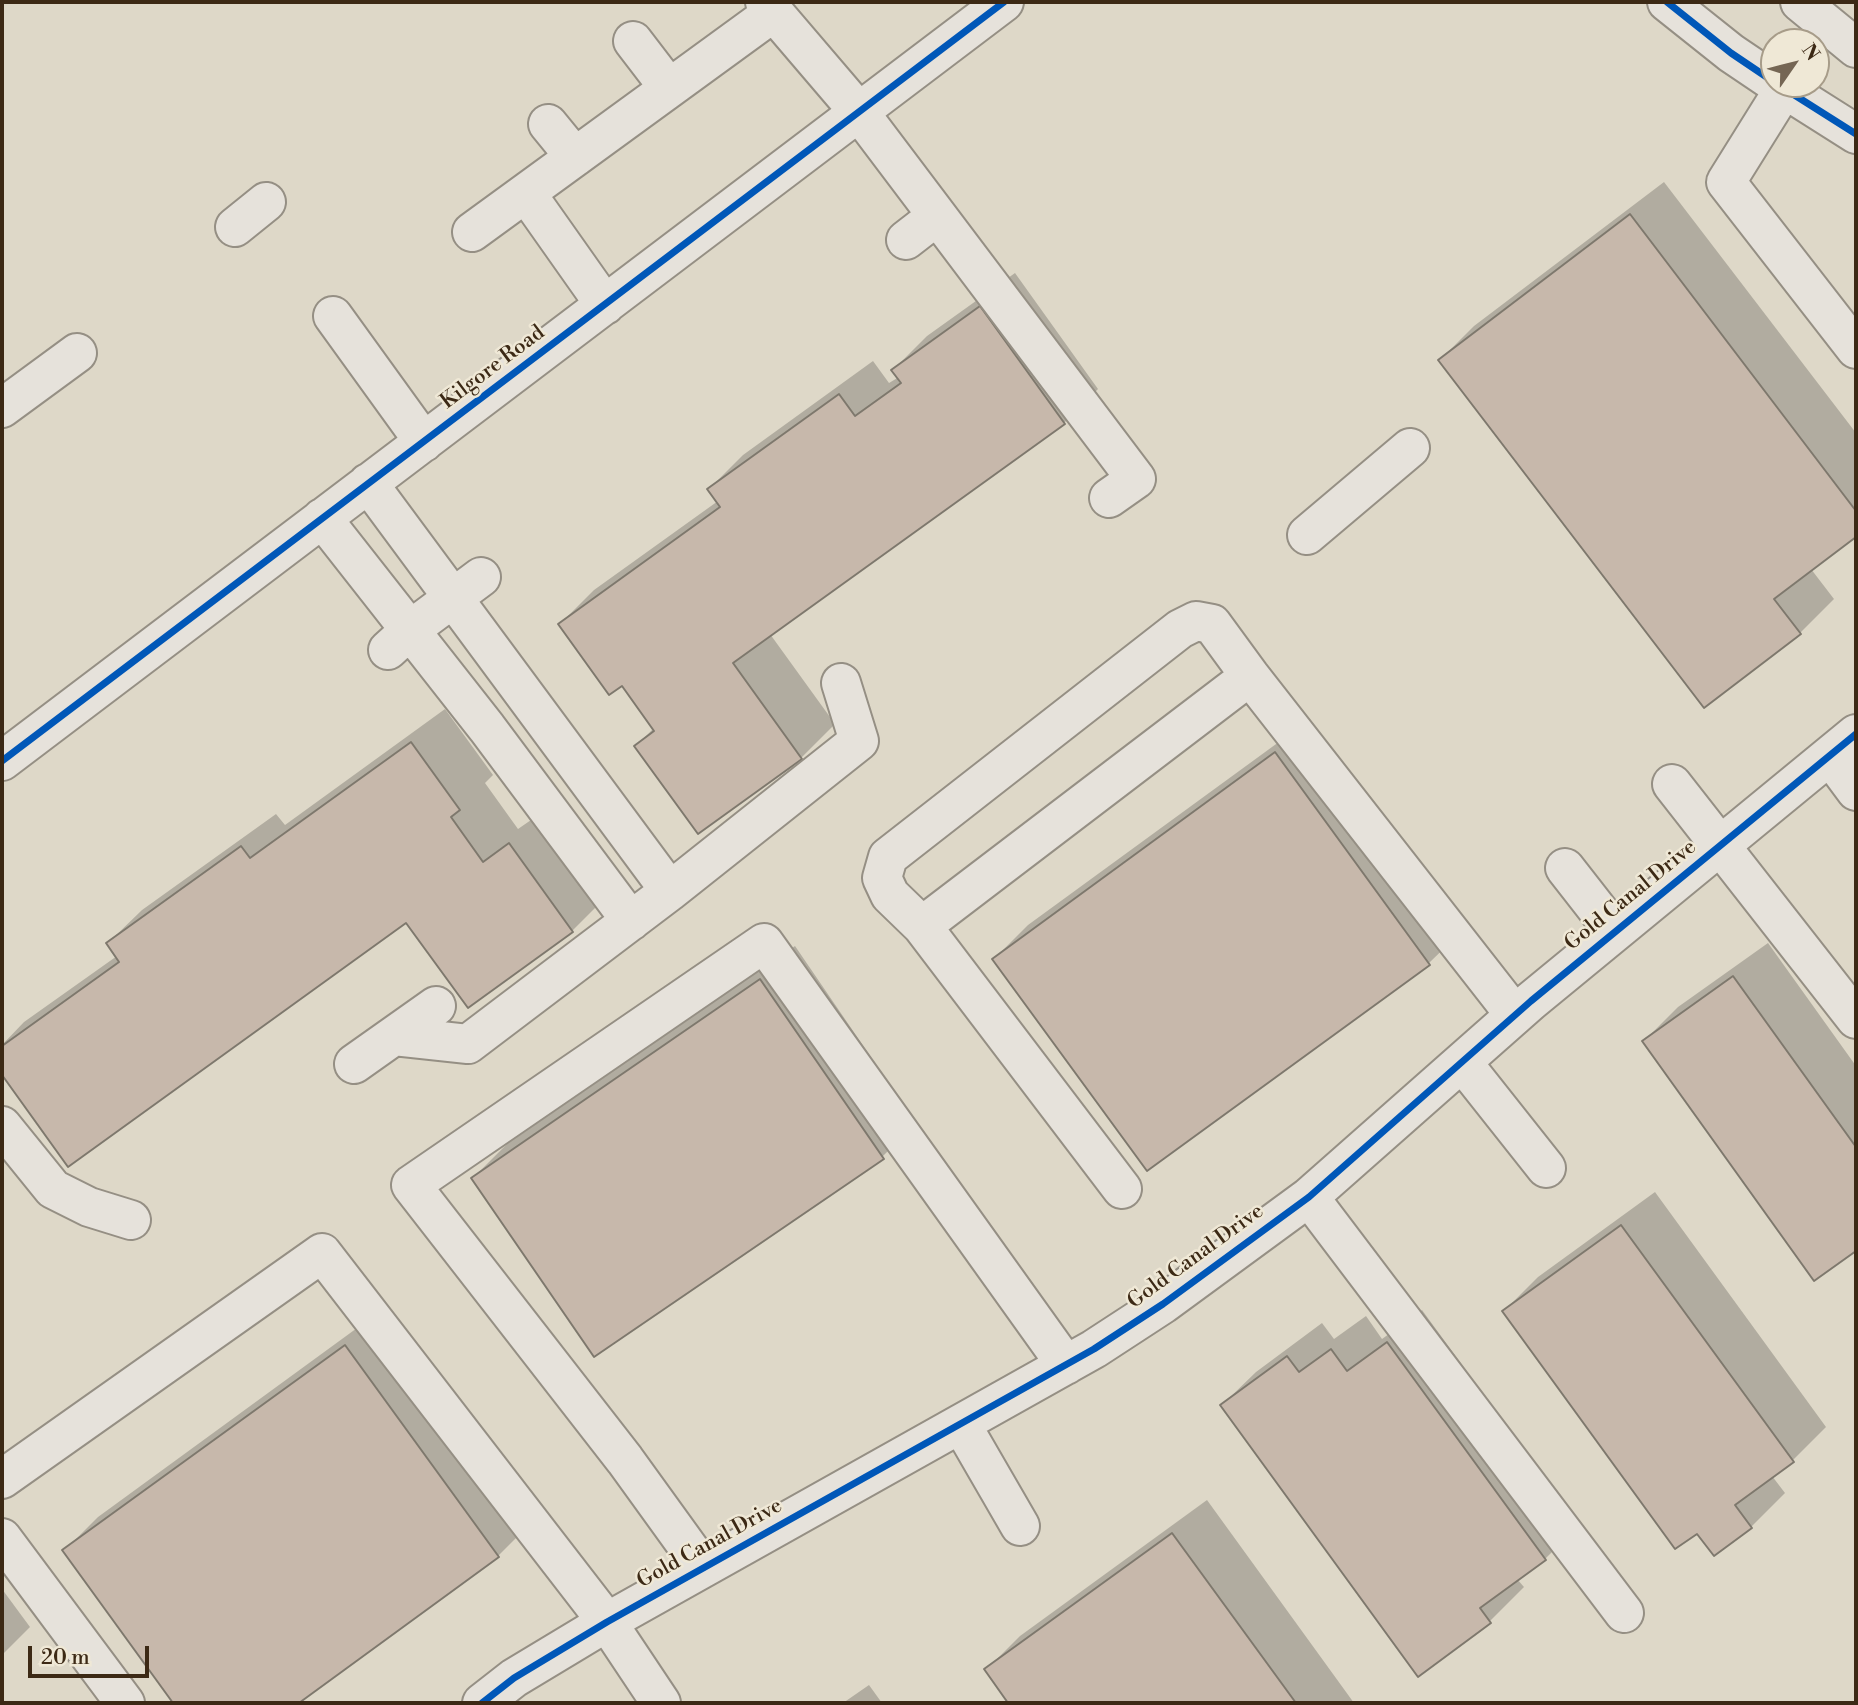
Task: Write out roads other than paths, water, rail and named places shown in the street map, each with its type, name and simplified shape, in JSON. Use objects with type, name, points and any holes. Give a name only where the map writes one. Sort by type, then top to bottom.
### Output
[{"type":"street","name":"Kilgore Road","points":[[2,761],[1004,2]]},
{"type":"street","points":[[1667,2],[1760,73]]},
{"type":"street","points":[[1800,2],[1856,48]]},
{"type":"street","points":[[472,232],[670,88],[769,7],[859,112],[1136,479],[1109,498]]},
{"type":"street","points":[[633,41],[670,88]]},
{"type":"street","points":[[1771,98],[1726,181],[1856,349]]},
{"type":"street","points":[[1799,98],[1856,134]]},
{"type":"street","points":[[548,124],[575,157]]},
{"type":"street","points":[[526,193],[605,305]]},
{"type":"street","points":[[235,227],[266,202]]},
{"type":"street","points":[[906,240],[937,216]]},
{"type":"street","points":[[333,316],[424,442]]},
{"type":"street","points":[[2,408],[77,353]]},
{"type":"street","points":[[1307,536],[1410,448]]},
{"type":"street","points":[[368,483],[467,588],[526,698],[670,891]]},
{"type":"street","points":[[322,518],[399,640],[487,728],[631,921]]},
{"type":"street","points":[[399,640],[467,588]]},
{"type":"street","points":[[1122,1189],[922,926],[890,895],[882,878],[888,857],[1180,629],[1196,621],[1212,624],[1516,1015]]},
{"type":"street","points":[[922,926],[1250,676]]},
{"type":"street","points":[[394,1036],[468,1044],[670,891],[859,741],[841,683]]},
{"type":"street","points":[[487,728],[526,698]]},
{"type":"street","points":[[1843,745],[1856,791]]},
{"type":"street","name":"Gold Canal Drive","points":[[481,1703],[514,1678],[607,1622],[1066,1365],[1163,1304],[1309,1197],[1516,1015],[1843,745]]},
{"type":"street","points":[[1672,785],[1856,1019]]},
{"type":"street","points":[[578,849],[616,820]]},
{"type":"street","points":[[1565,868],[1615,932]]},
{"type":"street","points":[[703,1568],[625,1460],[411,1185],[764,943],[1066,1365]]},
{"type":"street","points":[[354,1064],[436,1006]]},
{"type":"street","points":[[1462,1062],[1546,1168]]},
{"type":"street","points":[[2,1126],[53,1189],[89,1207],[131,1220]]},
{"type":"street","points":[[1309,1197],[1624,1613]]},
{"type":"street","points":[[2,1479],[322,1253],[607,1622],[660,1703]]},
{"type":"street","points":[[961,1424],[1020,1526]]},
{"type":"street","points":[[2,1538],[125,1703]]}]
